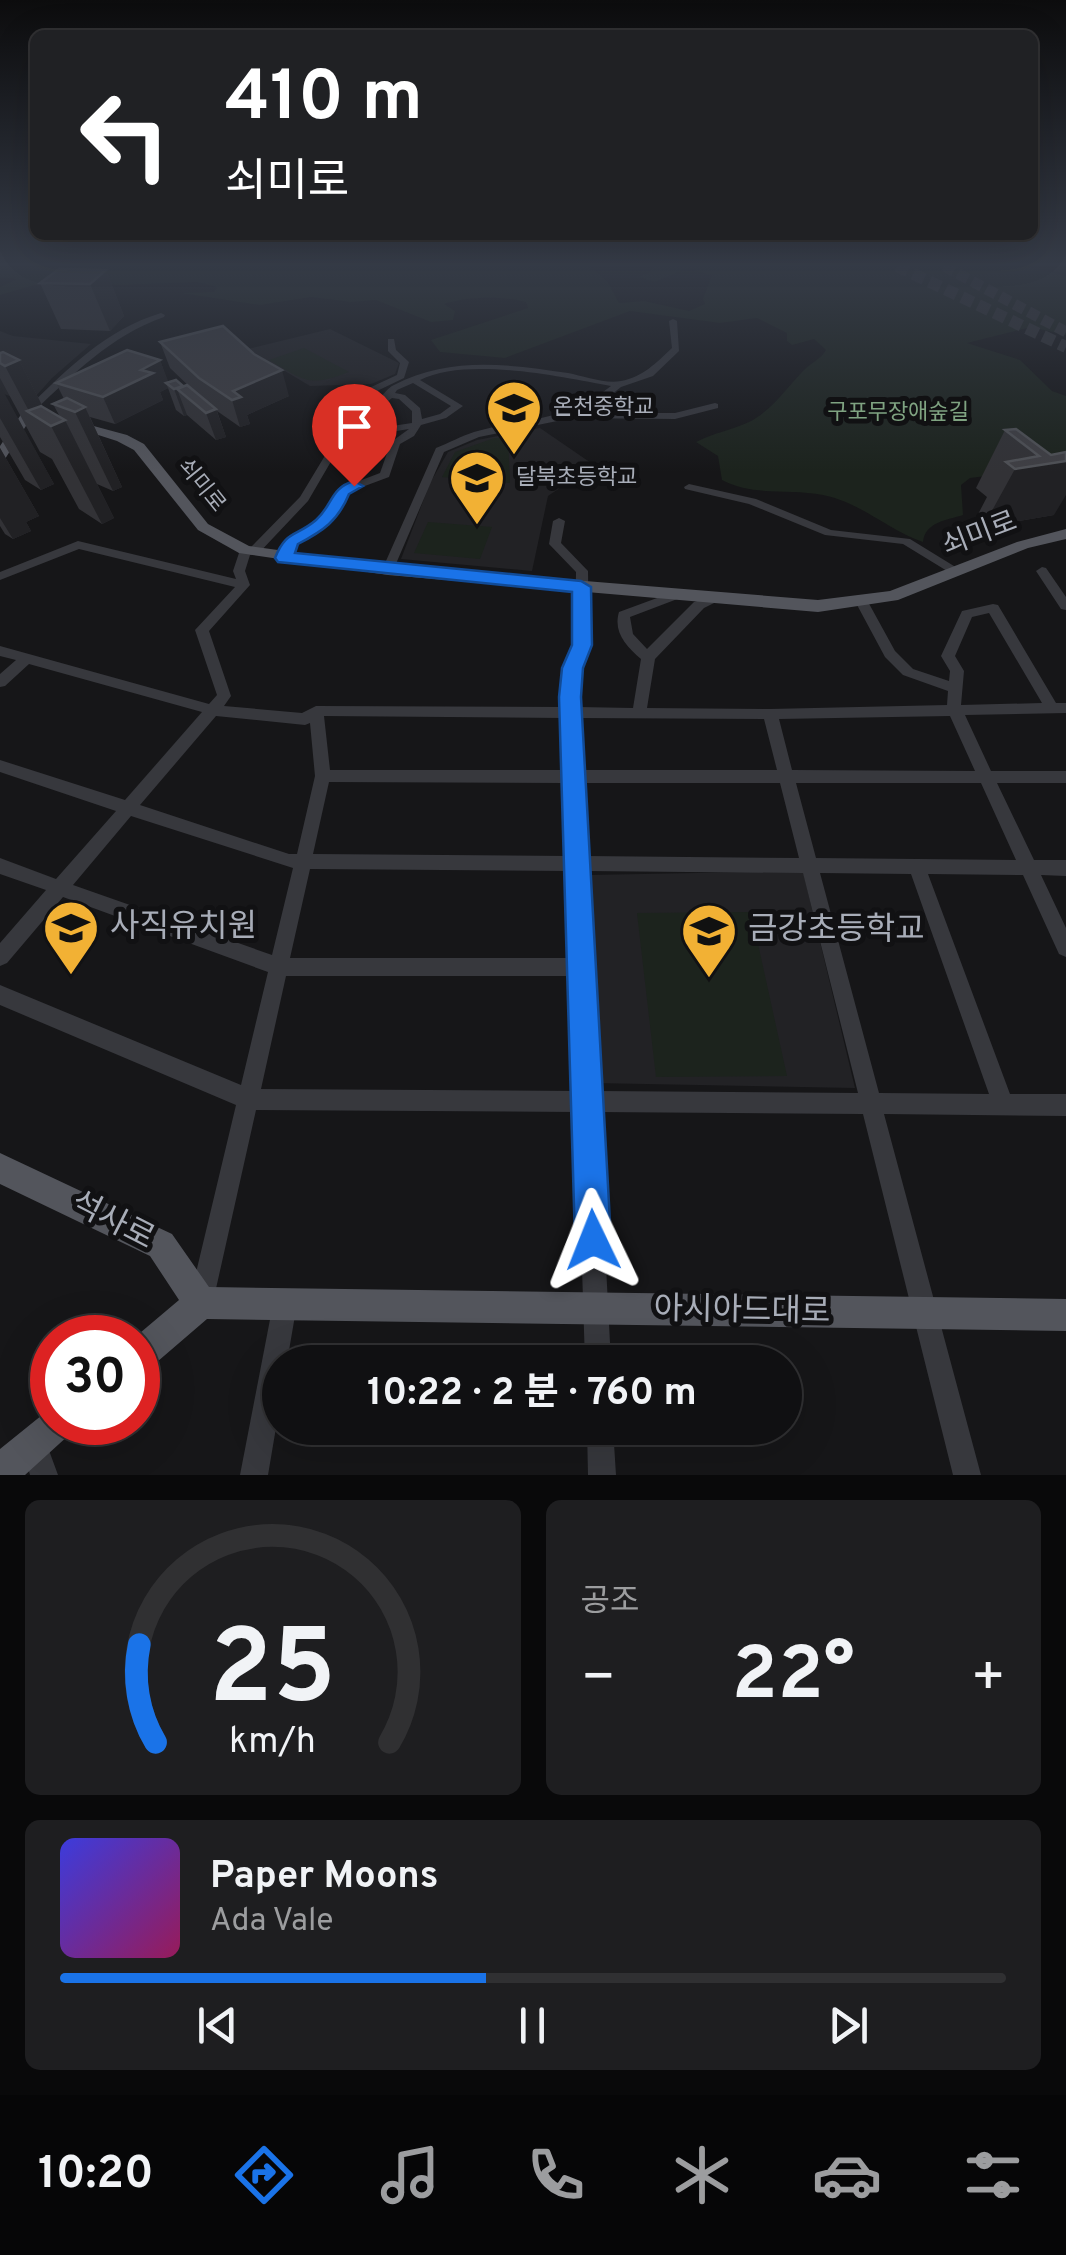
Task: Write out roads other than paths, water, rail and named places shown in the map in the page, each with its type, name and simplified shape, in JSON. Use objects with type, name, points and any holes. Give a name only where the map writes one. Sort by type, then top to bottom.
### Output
[{"type":"main road","points":[[0,456],[23,408]]},
{"type":"main road","name":"쇠미로","points":[[23,408],[122,438],[139,447],[203,527],[249,551],[284,558],[818,606],[862,603],[906,592],[1020,543],[1066,534]]},
{"type":"main road","name":"석사로","points":[[0,1168],[161,1245],[201,1302]]},
{"type":"main road","points":[[160,1337],[201,1302]]},
{"type":"main road","name":"아시아드대로","points":[[201,1302],[1066,1316]]},
{"type":"main road","points":[[0,1472],[45,1447]]},
{"type":"street","points":[[23,408],[114,335]]},
{"type":"street","points":[[569,416],[594,404],[618,385],[650,374],[676,348],[675,335]]},
{"type":"street","points":[[372,407],[372,390],[401,376],[405,362],[392,351],[392,342]]},
{"type":"street","points":[[244,585],[239,571],[249,551],[304,499],[356,416],[390,395],[394,388],[440,370],[486,366],[529,368],[618,385]]},
{"type":"street","points":[[344,431],[365,433],[417,424],[443,416],[458,406],[416,381]]},
{"type":"street","points":[[284,558],[290,541],[328,518],[342,491],[385,475],[396,442],[412,435],[418,410],[411,402],[390,395]]},
{"type":"street","points":[[388,570],[438,452],[469,437],[569,416],[660,417],[714,406]]},
{"type":"street","points":[[689,488],[752,501],[820,531],[906,541],[956,570]]},
{"type":"street","points":[[559,521],[555,544],[580,567],[581,587],[582,645],[573,668],[570,713],[597,1345]]},
{"type":"street","points":[[0,576],[78,545],[244,585]]},
{"type":"street","points":[[1042,571],[1066,606]]},
{"type":"street","points":[[0,957],[224,696],[202,630],[244,585]]},
{"type":"street","name":"쇠미로","points":[[648,657],[628,636],[622,623],[624,615],[676,596]]},
{"type":"street","points":[[639,714],[648,657],[699,604],[716,598]]},
{"type":"street","points":[[862,603],[890,654],[908,672],[954,688]]},
{"type":"street","points":[[1059,708],[994,608],[967,614],[948,656],[957,671],[954,708],[1066,948]]},
{"type":"street","points":[[0,652],[213,710],[305,718],[316,711],[770,714],[1059,708]]},
{"type":"street","points":[[0,682],[26,659]]},
{"type":"street","points":[[201,1302],[323,776],[316,711]]},
{"type":"street","points":[[770,714],[968,1475]]},
{"type":"street","points":[[0,766],[274,860],[1066,868]]},
{"type":"street","points":[[323,776],[1066,777]]},
{"type":"street","points":[[0,866],[279,967],[581,967]]},
{"type":"street","points":[[917,867],[1004,1105]]},
{"type":"street","points":[[0,994],[248,1099],[1066,1105]]},
{"type":"street","points":[[254,1475],[285,1304]]},
{"type":"street","points":[[601,1445],[602,1475]]},
{"type":"tunnel","points":[[1041,335],[1066,347]]},
{"type":"place","name":"온천중학교","points":[[514,457]]},
{"type":"place","name":"달북초등학교","points":[[477,527]]},
{"type":"place","name":"사직유치원","points":[[71,977]]},
{"type":"place","name":"금강초등학교","points":[[709,980]]},
{"type":"park label","name":"구포무장애숲길","points":[[898,413]]}]
